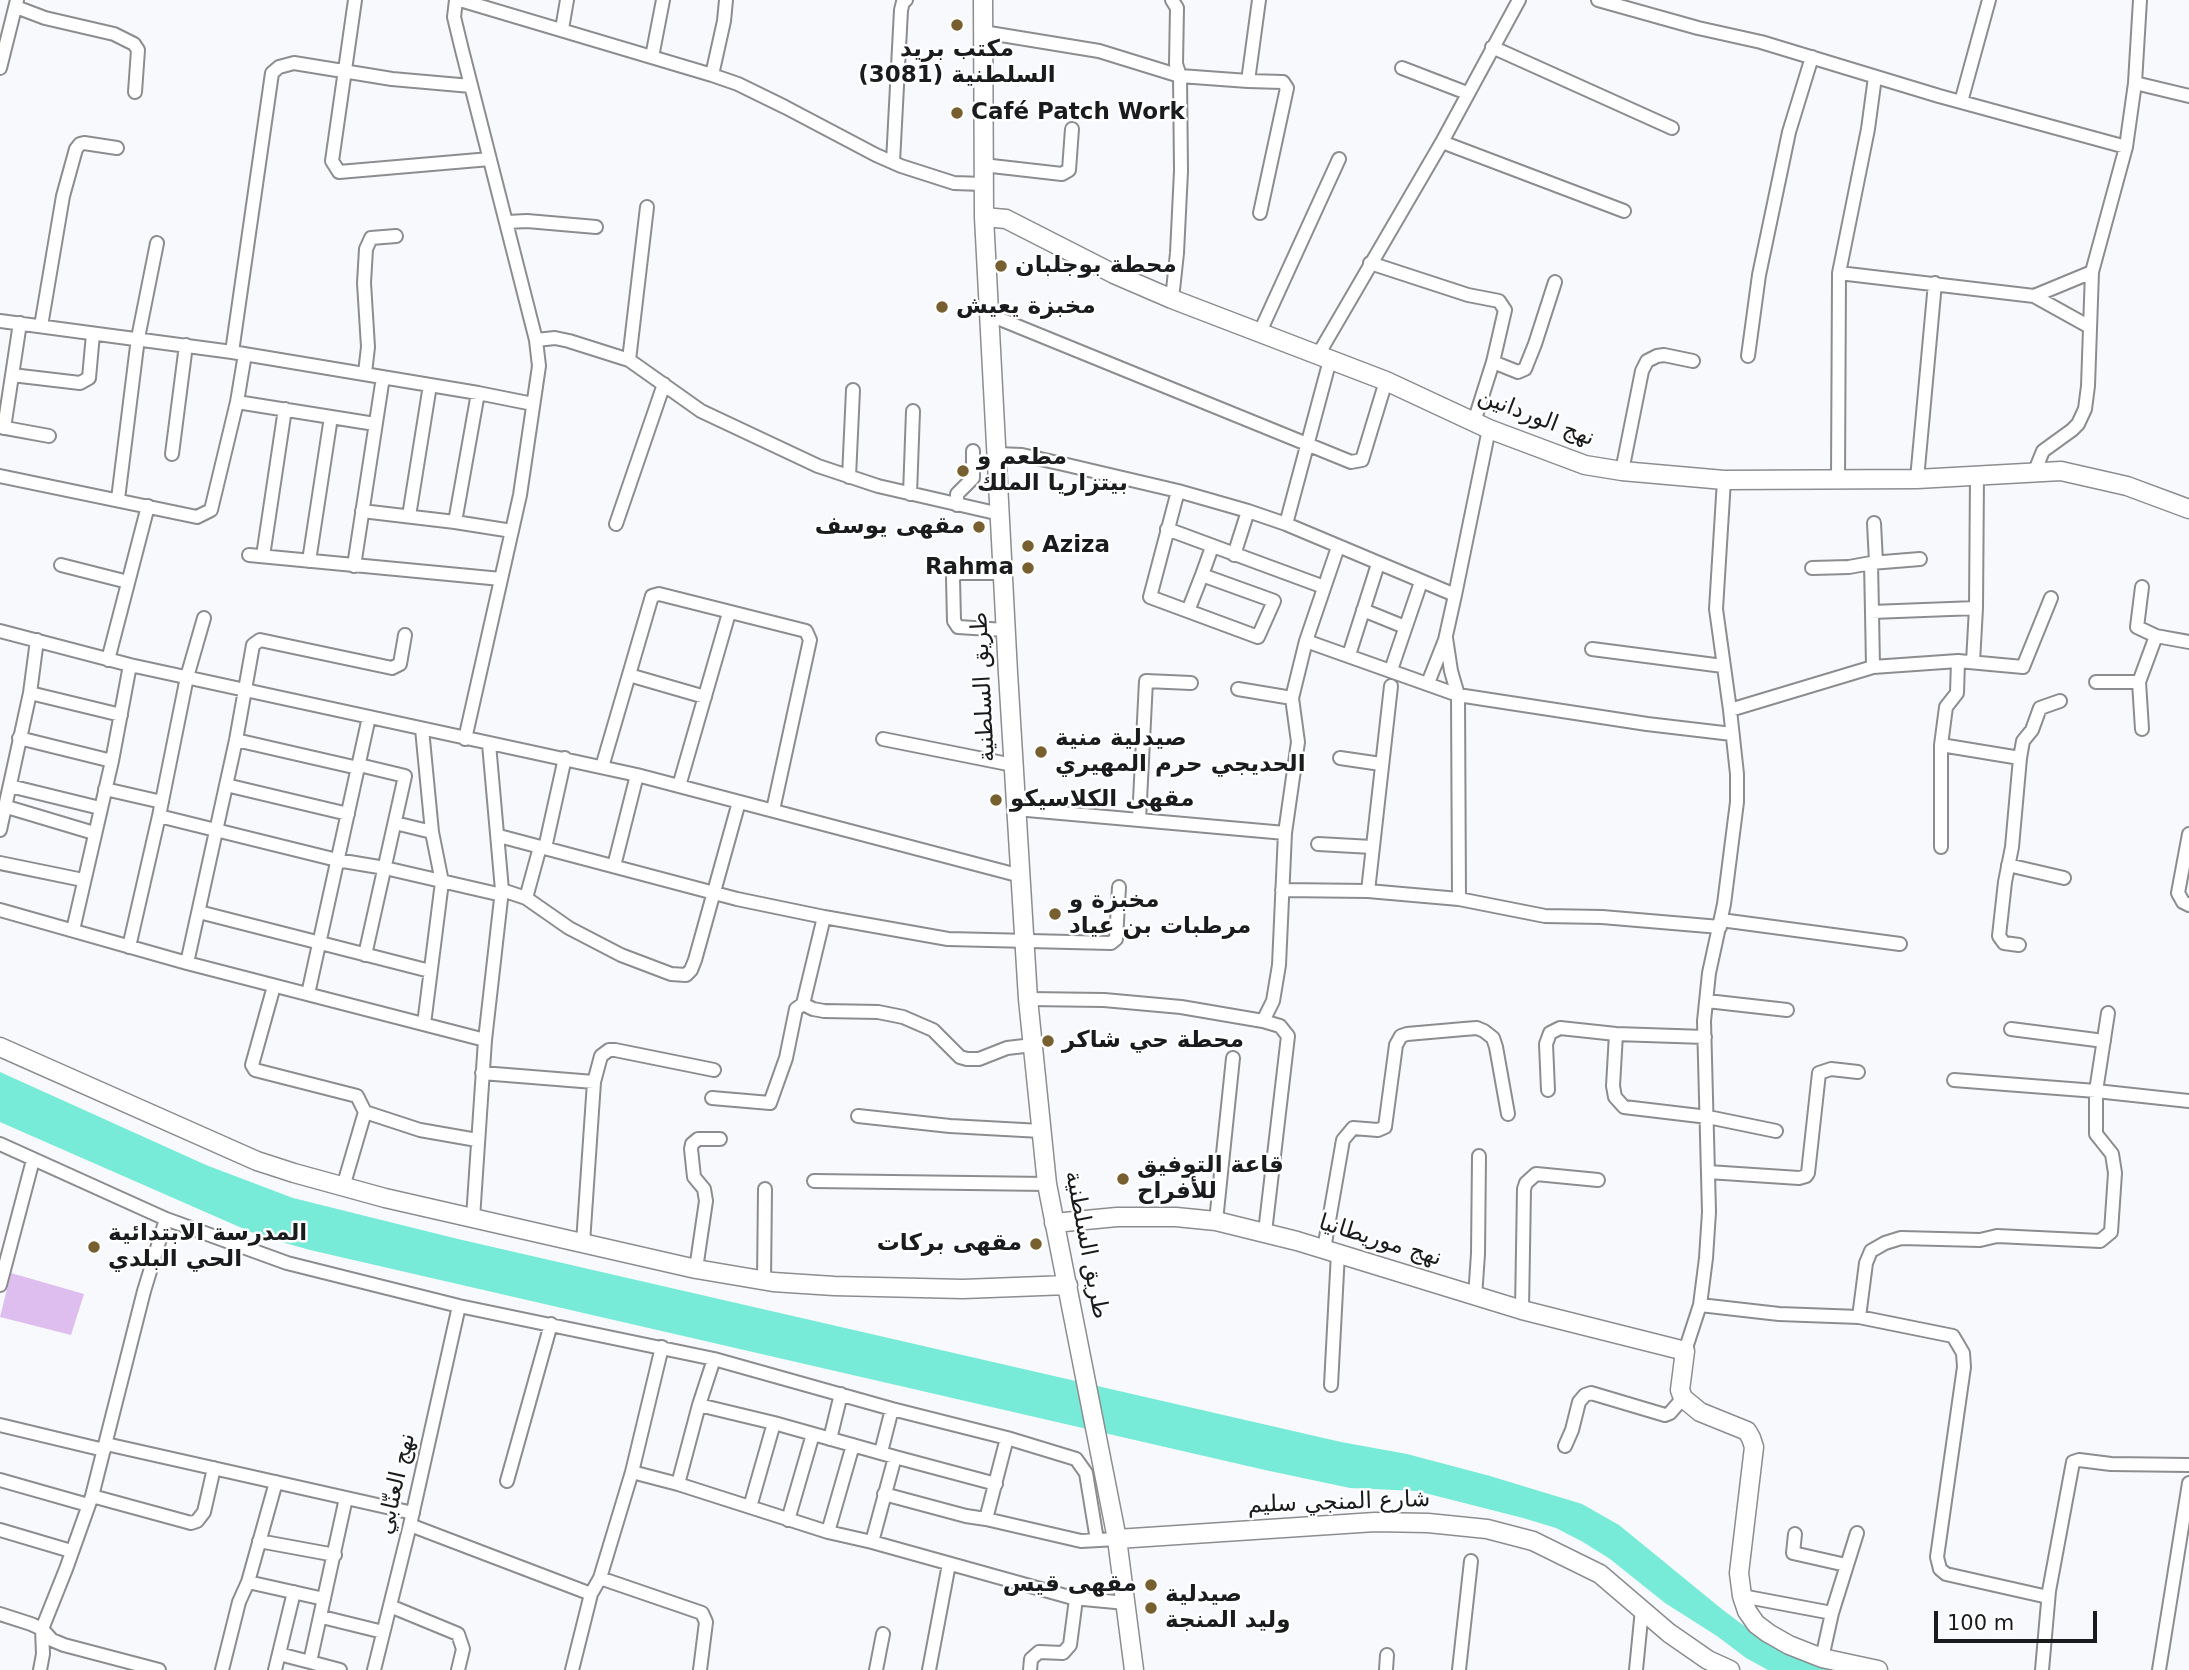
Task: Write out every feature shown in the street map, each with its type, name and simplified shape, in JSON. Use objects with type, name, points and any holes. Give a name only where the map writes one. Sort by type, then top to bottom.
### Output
[{"type":"main road","name":"طريق السلطنية","points":[[983,0],[984,217],[1028,999],[1047,1184],[1117,1539]]},
{"type":"main road","name":"نهج الوردانين","points":[[984,217],[1006,219],[1114,274],[1172,299],[1385,381],[1481,425],[1585,465],[1724,480],[1917,479],[2061,471],[2127,486],[2189,509]]},
{"type":"main road","points":[[0,1047],[257,1161],[343,1187],[696,1269],[764,1281],[834,1286],[963,1289],[1068,1284]]},
{"type":"main road","name":"نهج موريطانيا","points":[[1054,1223],[1117,1217],[1176,1217],[1216,1221],[1331,1251],[1475,1297],[1685,1351]]},
{"type":"main road","points":[[1685,1351],[1680,1390],[1683,1398],[1700,1412],[1747,1431],[1754,1447],[1739,1573],[1742,1595],[1752,1618],[1768,1633],[1796,1648],[1822,1658],[1878,1670]]},
{"type":"main road","name":"شارع المنجي سليم","points":[[1117,1539],[1375,1522],[1428,1523],[1487,1529],[1532,1541],[1600,1574],[1669,1633],[1707,1660],[1730,1670]]},
{"type":"main road","points":[[1117,1539],[1133,1670]]},
{"type":"street","points":[[355,0],[332,161],[339,172],[490,159]]},
{"type":"street","points":[[465,739],[512,531],[539,366],[536,340],[454,17],[458,0],[562,29],[738,84],[893,162],[954,183],[983,184]]},
{"type":"street","points":[[562,29],[567,0]]},
{"type":"street","points":[[652,57],[663,0]]},
{"type":"street","points":[[712,75],[726,0]]},
{"type":"street","points":[[893,162],[901,10],[906,0]]},
{"type":"street","points":[[1172,0],[1177,8],[1176,55],[1180,76],[1181,171],[1172,299]]},
{"type":"street","points":[[1248,81],[1259,0]]},
{"type":"street","points":[[1286,524],[1324,358],[1370,264],[1519,0]]},
{"type":"street","points":[[1598,0],[1698,28],[1761,42],[1961,102],[2126,147]]},
{"type":"street","points":[[1961,102],[1989,0]]},
{"type":"street","points":[[2034,473],[2043,451],[2078,424],[2085,409],[2092,272],[2126,147],[2135,83],[2140,0]]},
{"type":"street","points":[[0,68],[16,4],[45,18],[114,34],[130,41],[138,50],[135,92]]},
{"type":"street","points":[[983,32],[1099,51],[1180,76],[1283,82],[1287,88],[1260,213]]},
{"type":"street","points":[[1492,47],[1672,128]]},
{"type":"street","points":[[1748,356],[1759,275],[1789,132],[1812,57]]},
{"type":"street","points":[[0,475],[197,517],[211,510],[237,402],[238,353],[272,73],[279,67],[294,63],[346,72],[471,86]]},
{"type":"street","points":[[1402,68],[1467,93]]},
{"type":"street","points":[[1838,480],[1839,273],[1868,129],[1875,77]]},
{"type":"street","points":[[2135,83],[2189,96]]},
{"type":"street","points":[[983,165],[1062,174],[1069,170],[1072,129]]},
{"type":"street","points":[[1441,142],[1624,211]]},
{"type":"street","points":[[41,326],[64,196],[77,146],[84,143],[117,148]]},
{"type":"street","points":[[1259,334],[1339,159]]},
{"type":"street","points":[[629,359],[647,207]]},
{"type":"street","points":[[507,222],[527,221],[596,227]]},
{"type":"street","points":[[365,373],[368,347],[364,283],[366,249],[371,238],[396,236]]},
{"type":"street","points":[[118,499],[138,338],[157,243]]},
{"type":"street","points":[[1370,264],[1468,295],[1499,301],[1505,310],[1481,425],[1455,596],[1446,635],[1428,683]]},
{"type":"street","points":[[2034,296],[2092,272]]},
{"type":"street","points":[[1839,273],[2034,296],[2088,326]]},
{"type":"street","points":[[1493,362],[1518,372],[1525,369],[1555,282]]},
{"type":"street","points":[[1917,479],[1935,283]]},
{"type":"street","points":[[990,315],[1350,462],[1362,460],[1385,381]]},
{"type":"street","points":[[0,321],[238,353],[533,404]]},
{"type":"street","points":[[20,323],[2,427],[49,436]]},
{"type":"street","points":[[12,375],[80,383],[89,377],[93,334]]},
{"type":"street","points":[[536,340],[555,338],[629,359],[681,398],[720,421],[797,458],[849,477],[910,494],[1000,514]]},
{"type":"street","points":[[172,454],[186,345]]},
{"type":"street","points":[[1622,471],[1647,361],[1664,355],[1693,361]]},
{"type":"street","points":[[354,566],[383,377]]},
{"type":"street","points":[[616,524],[664,384]]},
{"type":"street","points":[[409,516],[430,385]]},
{"type":"street","points":[[849,477],[853,390]]},
{"type":"street","points":[[455,522],[478,393]]},
{"type":"street","points":[[237,402],[375,424]]},
{"type":"street","points":[[263,556],[285,409]]},
{"type":"street","points":[[910,494],[913,411]]},
{"type":"street","points":[[309,561],[331,417]]},
{"type":"street","points":[[957,505],[957,494],[973,478],[974,451]]},
{"type":"street","points":[[997,454],[1022,455],[1063,464],[1178,491],[1248,511],[1286,524],[1455,596]]},
{"type":"street","points":[[1973,663],[1977,476]]},
{"type":"street","points":[[1685,1351],[1700,1304],[1706,1258],[1706,1001],[1737,802],[1737,774],[1716,589],[1724,480]]},
{"type":"street","points":[[1178,491],[1150,597],[1258,637],[1274,601],[1202,575]]},
{"type":"street","points":[[108,660],[148,506]]},
{"type":"street","points":[[362,511],[512,531]]},
{"type":"street","points":[[1234,555],[1248,511]]},
{"type":"street","points":[[1873,667],[1874,523]]},
{"type":"street","points":[[1167,529],[1324,587]]},
{"type":"street","points":[[1188,611],[1212,547]]},
{"type":"street","points":[[1263,1021],[1273,1001],[1279,965],[1285,833],[1298,742],[1292,698],[1306,641],[1338,547]]},
{"type":"street","points":[[249,555],[501,579]]},
{"type":"street","points":[[1812,568],[1920,559]]},
{"type":"street","points":[[1349,655],[1378,564]]},
{"type":"street","points":[[61,565],[128,582]]},
{"type":"street","points":[[1003,573],[957,573],[953,578],[954,621],[958,627],[1006,630]]},
{"type":"street","points":[[1391,670],[1421,582]]},
{"type":"street","points":[[2142,587],[2137,627],[2156,636],[2189,642]]},
{"type":"street","points":[[602,767],[652,596],[659,594],[806,631],[810,640],[773,810]]},
{"type":"street","points":[[1730,710],[1873,667],[1958,661],[2023,667],[2051,598]]},
{"type":"street","points":[[1872,612],[1976,608]]},
{"type":"street","points":[[1363,610],[1405,626]]},
{"type":"street","points":[[679,786],[729,613]]},
{"type":"street","points":[[129,947],[187,677],[204,618]]},
{"type":"street","points":[[0,631],[130,665],[637,775],[1021,876]]},
{"type":"street","points":[[187,963],[236,740],[253,645],[257,640],[392,668],[400,664],[405,635]]},
{"type":"street","points":[[1446,635],[1451,671],[1458,695],[1459,899]]},
{"type":"street","points":[[2142,729],[2139,682],[2156,636]]},
{"type":"street","points":[[0,830],[10,786],[6,770],[19,738],[30,693],[37,640]]},
{"type":"street","points":[[1306,641],[1458,695],[1732,734]]},
{"type":"street","points":[[1592,649],[1723,666]]},
{"type":"street","points":[[1941,847],[1941,745],[1946,707],[1957,693],[1958,661]]},
{"type":"street","points":[[73,930],[112,761],[130,665]]},
{"type":"street","points":[[629,675],[705,697]]},
{"type":"street","points":[[1139,820],[1146,681],[1191,683]]},
{"type":"street","points":[[2096,682],[2139,682]]},
{"type":"street","points":[[1368,891],[1391,686]]},
{"type":"street","points":[[1238,688],[1292,698]]},
{"type":"street","points":[[30,693],[121,715]]},
{"type":"street","points":[[2019,946],[2004,943],[1999,936],[2012,847],[2020,758],[2023,741],[2032,730],[2040,708],[2060,701]]},
{"type":"street","points":[[308,994],[369,717]]},
{"type":"street","points":[[422,729],[432,832],[442,882],[424,1024]]},
{"type":"street","points":[[19,738],[112,761]]},
{"type":"street","points":[[883,739],[1013,765]]},
{"type":"street","points":[[236,740],[405,776],[425,774]]},
{"type":"street","points":[[473,1218],[482,1073],[502,892],[489,744]]},
{"type":"street","points":[[1941,745],[2020,758]]},
{"type":"street","points":[[526,898],[565,758]]},
{"type":"street","points":[[1340,758],[1381,764]]},
{"type":"street","points":[[614,866],[637,775]]},
{"type":"street","points":[[365,955],[405,776]]},
{"type":"street","points":[[226,785],[348,814]]},
{"type":"street","points":[[10,786],[100,808]]},
{"type":"street","points":[[105,789],[162,802]]},
{"type":"street","points":[[159,816],[337,860],[526,898],[569,928],[621,955],[680,976],[691,970],[715,894],[739,802]]},
{"type":"street","points":[[7,807],[94,833]]},
{"type":"street","points":[[1016,809],[1285,833]]},
{"type":"street","points":[[395,823],[432,832]]},
{"type":"street","points":[[2189,834],[2178,893],[2183,902],[2189,905]]},
{"type":"street","points":[[499,836],[715,894],[948,939],[1111,943],[1116,939],[1119,887]]},
{"type":"street","points":[[1318,844],[1371,847]]},
{"type":"street","points":[[0,863],[83,880]]},
{"type":"street","points":[[2008,865],[2064,878]]},
{"type":"street","points":[[1282,890],[1368,891],[1459,899],[1545,916],[1720,923],[1899,944]]},
{"type":"street","points":[[0,910],[187,963],[485,1040]]},
{"type":"street","points":[[199,912],[430,971]]},
{"type":"street","points":[[712,1098],[770,1103],[786,1058],[796,1009],[803,1004],[824,917]]},
{"type":"street","points":[[274,986],[252,1065],[255,1070],[357,1096],[365,1112],[343,1187]]},
{"type":"street","points":[[1028,999],[1104,1000],[1169,1005],[1280,1026],[1288,1036],[1286,1067],[1265,1232]]},
{"type":"street","points":[[1706,1001],[1787,1010]]},
{"type":"street","points":[[803,1004],[824,1011],[878,1012],[903,1017],[933,1030],[960,1056],[967,1059],[979,1059],[1007,1048],[1033,1045]]},
{"type":"street","points":[[1859,1317],[1866,1263],[1871,1251],[1885,1243],[1901,1238],[1980,1240],[1997,1236],[2100,1241],[2111,1232],[2115,1173],[2112,1154],[2096,1134],[2096,1091],[2108,1013]]},
{"type":"street","points":[[1331,1385],[1331,1251],[1343,1140],[1353,1128],[1378,1130],[1385,1127],[1396,1045],[1401,1036],[1477,1028],[1484,1031],[1493,1038],[1496,1047],[1508,1114]]},
{"type":"street","points":[[1548,1090],[1546,1044],[1550,1033],[1560,1028],[1616,1034],[1705,1037]]},
{"type":"street","points":[[2011,1029],[2104,1041]]},
{"type":"street","points":[[1616,1034],[1613,1086],[1619,1103],[1632,1109],[1707,1118],[1776,1131]]},
{"type":"street","points":[[583,1243],[594,1083],[601,1056],[610,1050],[713,1070]]},
{"type":"street","points":[[1216,1221],[1233,1058]]},
{"type":"street","points":[[1708,1172],[1799,1178],[1806,1176],[1819,1073],[1831,1069],[1858,1072]]},
{"type":"street","points":[[482,1073],[594,1083]]},
{"type":"street","points":[[1954,1080],[2189,1101]]},
{"type":"street","points":[[365,1112],[420,1130],[477,1140]]},
{"type":"street","points":[[858,1116],[950,1126],[1041,1130]]},
{"type":"street","points":[[696,1269],[706,1201],[704,1189],[693,1174],[691,1149],[698,1139],[720,1139]]},
{"type":"street","points":[[0,1144],[166,1219],[287,1263],[459,1306],[714,1359],[1076,1459],[1086,1473],[1097,1540]]},
{"type":"street","points":[[1475,1297],[1479,1156]]},
{"type":"street","points":[[0,1285],[6,1243],[33,1160]]},
{"type":"street","points":[[1522,1310],[1526,1183],[1536,1174],[1598,1180]]},
{"type":"street","points":[[814,1181],[1047,1184]]},
{"type":"street","points":[[764,1281],[765,1189]]},
{"type":"street","points":[[40,1670],[43,1654],[42,1629],[90,1501],[144,1291],[166,1219]]},
{"type":"street","points":[[1700,1304],[1779,1314],[1859,1317],[1953,1336],[1964,1353],[1964,1367],[1937,1557],[1940,1569],[1946,1574],[2049,1597]]},
{"type":"street","name":"نهج العنّابي","points":[[374,1670],[459,1306]]},
{"type":"street","points":[[507,1480],[551,1324]]},
{"type":"street","points":[[572,1670],[591,1594],[600,1578],[632,1472],[662,1347]]},
{"type":"street","points":[[678,1484],[714,1359]]},
{"type":"street","points":[[1565,1446],[1579,1402],[1585,1395],[1591,1393],[1665,1415],[1683,1398]]},
{"type":"street","points":[[830,1439],[841,1394]]},
{"type":"street","points":[[699,1405],[996,1484]]},
{"type":"street","points":[[881,1452],[892,1409]]},
{"type":"street","points":[[750,1507],[774,1423]]},
{"type":"street","points":[[0,1425],[214,1468],[346,1498],[411,1519],[591,1594]]},
{"type":"street","points":[[788,1520],[813,1434]]},
{"type":"street","points":[[986,1518],[1007,1438]]},
{"type":"street","points":[[828,1532],[853,1445]]},
{"type":"street","points":[[872,1542],[895,1457]]},
{"type":"street","points":[[2042,1670],[2049,1597],[2073,1462],[2079,1460],[2110,1464],[2189,1465]]},
{"type":"street","points":[[0,1480],[191,1523],[197,1521],[204,1512],[214,1468]]},
{"type":"street","points":[[632,1472],[828,1532],[1076,1599],[1126,1603]]},
{"type":"street","points":[[222,1670],[239,1602],[248,1582],[276,1482]]},
{"type":"street","points":[[2158,1670],[2189,1483]]},
{"type":"street","points":[[884,1494],[965,1516],[986,1518],[1081,1541],[1117,1539]]},
{"type":"street","points":[[310,1662],[346,1498]]},
{"type":"street","points":[[0,1530],[72,1551]]},
{"type":"street","points":[[1822,1658],[1832,1613],[1857,1533]]},
{"type":"street","points":[[1795,1534],[1793,1553],[1846,1565]]},
{"type":"street","points":[[259,1541],[335,1555]]},
{"type":"street","points":[[1459,1670],[1471,1561]]},
{"type":"street","points":[[929,1670],[949,1564]]},
{"type":"street","points":[[600,1578],[697,1609],[702,1613],[706,1622],[700,1670]]},
{"type":"street","points":[[248,1582],[324,1599]]},
{"type":"street","points":[[275,1670],[293,1592]]},
{"type":"street","points":[[1742,1595],[1832,1613]]},
{"type":"street","points":[[1030,1670],[1031,1659],[1039,1652],[1063,1653],[1070,1645],[1076,1599]]},
{"type":"street","points":[[390,1606],[458,1634],[463,1649],[458,1670]]},
{"type":"street","points":[[1636,1670],[1642,1609]]},
{"type":"street","points":[[0,1614],[42,1629],[52,1640],[64,1645],[159,1670]]},
{"type":"street","points":[[321,1617],[383,1632]]},
{"type":"street","points":[[876,1670],[883,1633]]},
{"type":"street","points":[[279,1654],[340,1670]]},
{"type":"street","points":[[1386,1670],[1387,1655]]},
{"type":"shaded area","points":[[0,1072],[206,1165],[293,1198],[458,1239],[1341,1442],[1407,1454],[1582,1504],[1619,1525],[1759,1637],[1846,1670],[1768,1670],[1665,1603],[1610,1559],[1583,1542],[1556,1528],[1523,1518],[1417,1491],[1350,1488],[1265,1470],[310,1250],[260,1236],[0,1122]]},
{"type":"shaded area","points":[[11,1273],[84,1294],[71,1335],[0,1317]]},
{"type":"place","name":"مكتب بريد السلطنية (3081)","points":[[957,25]]},
{"type":"place","name":"Café Patch Work","points":[[957,113]]},
{"type":"place","name":"محطة بوجلبان","points":[[1001,266]]},
{"type":"place","name":"مخبزة يعيش","points":[[942,307]]},
{"type":"place","name":"مطعم و بيتزاريا الملك","points":[[963,471]]},
{"type":"place","name":"مقهى يوسف","points":[[979,527]]},
{"type":"place","name":"Aziza","points":[[1028,546]]},
{"type":"place","name":"Rahma","points":[[1028,568]]},
{"type":"place","name":"صيدلية منية الحديجي حرم المهيري","points":[[1041,752]]},
{"type":"place","name":"مقهى الكلاسيكو","points":[[996,800]]},
{"type":"place","name":"مخبزة و مرطبات بن عياد","points":[[1055,914]]},
{"type":"place","name":"محطة حي شاكر","points":[[1048,1041]]},
{"type":"place","name":"قاعة التوفيق للأفراح","points":[[1123,1179]]},
{"type":"place","name":"مقهى بركات","points":[[1036,1244]]},
{"type":"place","name":"المدرسة الابتدائية الحي البلدي","points":[[94,1247]]},
{"type":"place","name":"مقهى قيس","points":[[1151,1585]]},
{"type":"place","name":"صيدلية وليد المنجة","points":[[1151,1608]]}]
